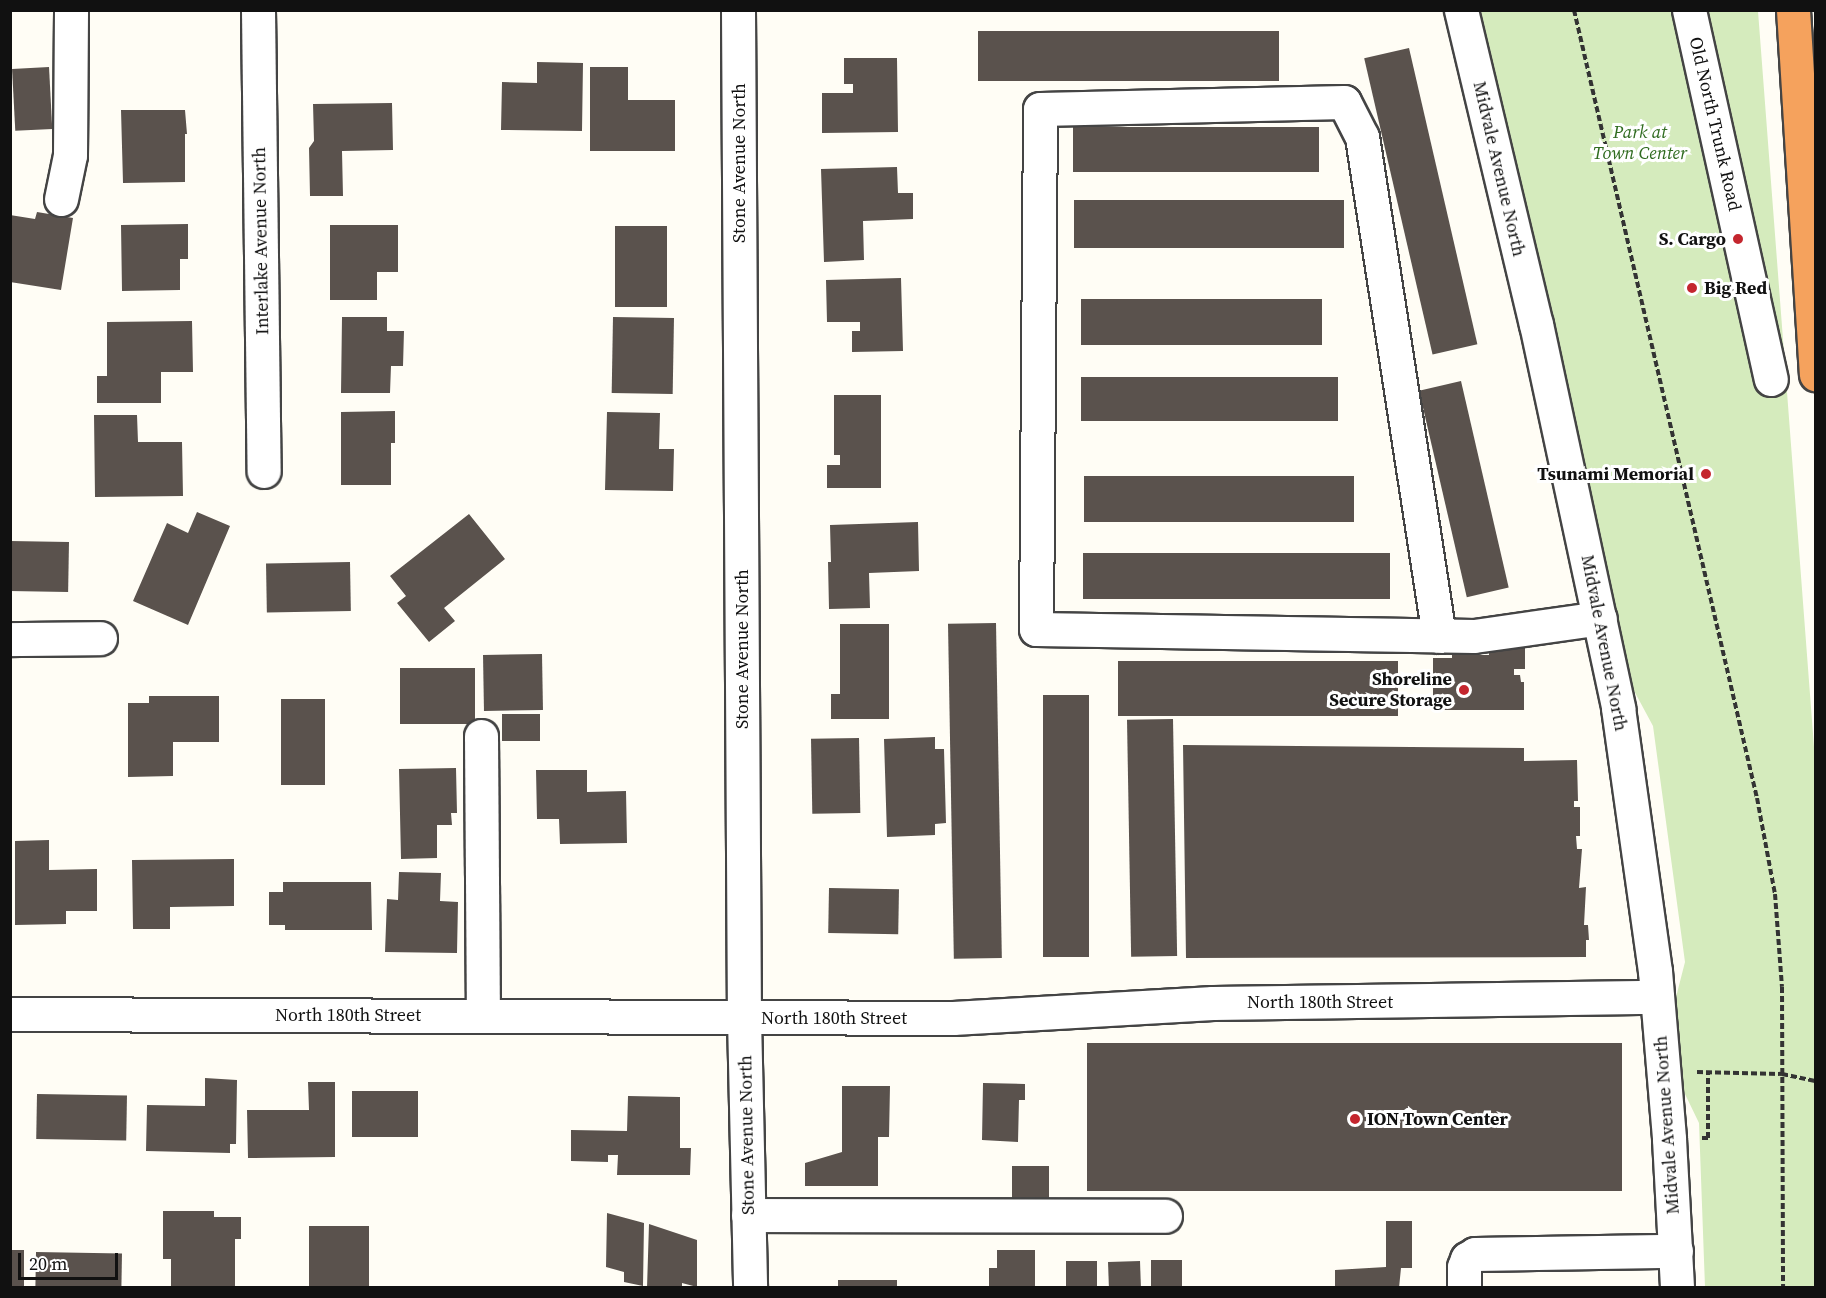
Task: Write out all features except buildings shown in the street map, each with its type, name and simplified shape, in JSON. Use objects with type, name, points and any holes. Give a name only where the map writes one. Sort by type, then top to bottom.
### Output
[{"type":"highway","points":[[1793,10],[1815,374]]},
{"type":"street","points":[[61,199],[70,154],[71,10]]},
{"type":"street","name":"Interlake Avenue North","points":[[258,10],[264,471]]},
{"type":"street","name":"Stone Avenue North","points":[[738,10],[744,1018],[750,1287]]},
{"type":"street","name":"Midvale Avenue North","points":[[1461,10],[1536,324],[1600,618],[1626,757],[1657,997],[1677,1287]]},
{"type":"street","name":"Old North Trunk Road","points":[[1689,10],[1771,379]]},
{"type":"street","points":[[1439,636],[1362,137],[1344,102],[1040,109],[1036,629],[1439,636],[1474,636],[1600,618]]},
{"type":"street","points":[[10,639],[100,638]]},
{"type":"street","points":[[481,736],[483,1016]]},
{"type":"street","name":"North 180th Street","points":[[10,1014],[953,1018],[1213,1003],[1657,997]]},
{"type":"street","points":[[748,1215],[1165,1216]]},
{"type":"street","points":[[1464,1287],[1464,1267],[1467,1259],[1475,1254],[1676,1251]]},
{"type":"path","points":[[1574,10],[1758,798],[1775,894],[1782,987],[1783,1287]]},
{"type":"path","points":[[1690,1072],[1782,1074],[1815,1081]]},
{"type":"green space","name":"Park at Town Center","points":[[1477,11],[1758,11],[1815,760],[1815,1287],[1705,1287],[1699,1123],[1684,1092],[1674,1005],[1685,962],[1653,726],[1632,687]]},
{"type":"place","name":"S. Cargo","points":[[1738,239]]},
{"type":"place","name":"Big Red","points":[[1692,288]]},
{"type":"place","name":"Tsunami Memorial","points":[[1706,474]]},
{"type":"place","name":"Shoreline Secure Storage","points":[[1464,690]]},
{"type":"place","name":"ION Town Center","points":[[1355,1119]]}]
